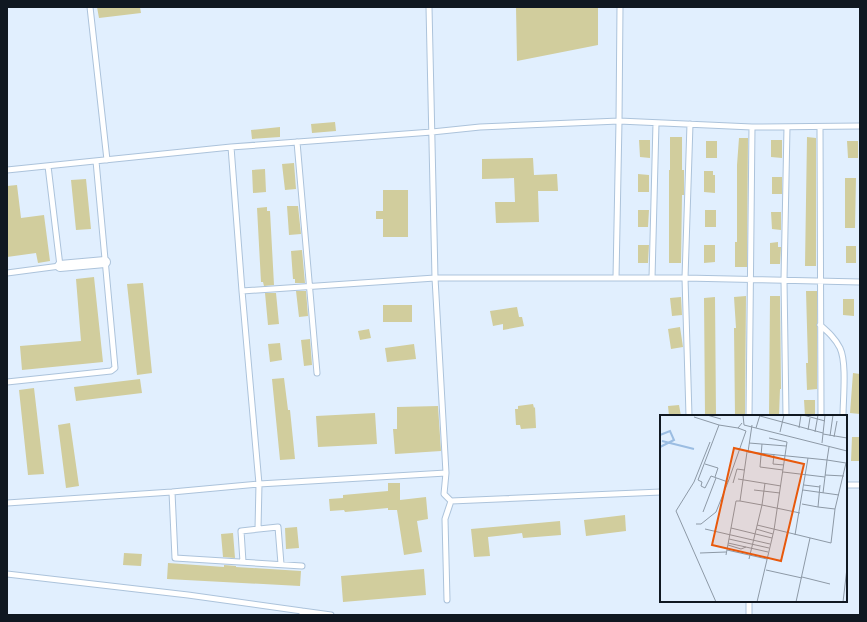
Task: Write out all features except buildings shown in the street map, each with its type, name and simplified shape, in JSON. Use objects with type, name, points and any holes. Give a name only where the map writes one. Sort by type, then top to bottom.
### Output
[{"type":"street","points":[[60,266],[105,262]]},
{"type":"lane","points":[[90,7],[107,160]]},
{"type":"lane","points":[[429,7],[435,278],[446,473],[444,494],[451,501],[660,492]]},
{"type":"lane","points":[[616,278],[620,7]]},
{"type":"lane","points":[[7,170],[231,147],[480,127],[619,121],[752,127],[860,126]]},
{"type":"lane","points":[[652,278],[656,123]]},
{"type":"lane","points":[[689,415],[686,278],[690,124]]},
{"type":"lane","points":[[749,415],[752,127]]},
{"type":"lane","points":[[786,415],[784,280],[788,127]]},
{"type":"lane","points":[[820,127],[821,415]]},
{"type":"lane","points":[[297,142],[317,373]]},
{"type":"lane","points":[[231,147],[259,484],[258,529]]},
{"type":"lane","points":[[7,382],[111,371],[115,368],[96,161]]},
{"type":"lane","points":[[7,273],[60,266],[48,166]]},
{"type":"lane","points":[[242,291],[435,278],[686,278],[860,282]]},
{"type":"lane","points":[[820,325],[833,337],[841,350],[844,367],[843,415]]},
{"type":"lane","points":[[7,503],[172,492],[259,484],[446,473]]},
{"type":"lane","points":[[847,485],[860,485]]},
{"type":"lane","points":[[172,492],[175,558],[302,566]]},
{"type":"lane","points":[[447,600],[445,519],[451,501]]},
{"type":"lane","points":[[243,562],[241,531],[278,528],[281,564]]},
{"type":"lane","points":[[7,574],[188,595],[302,613],[331,615]]},
{"type":"lane","points":[[749,602],[749,615]]}]
